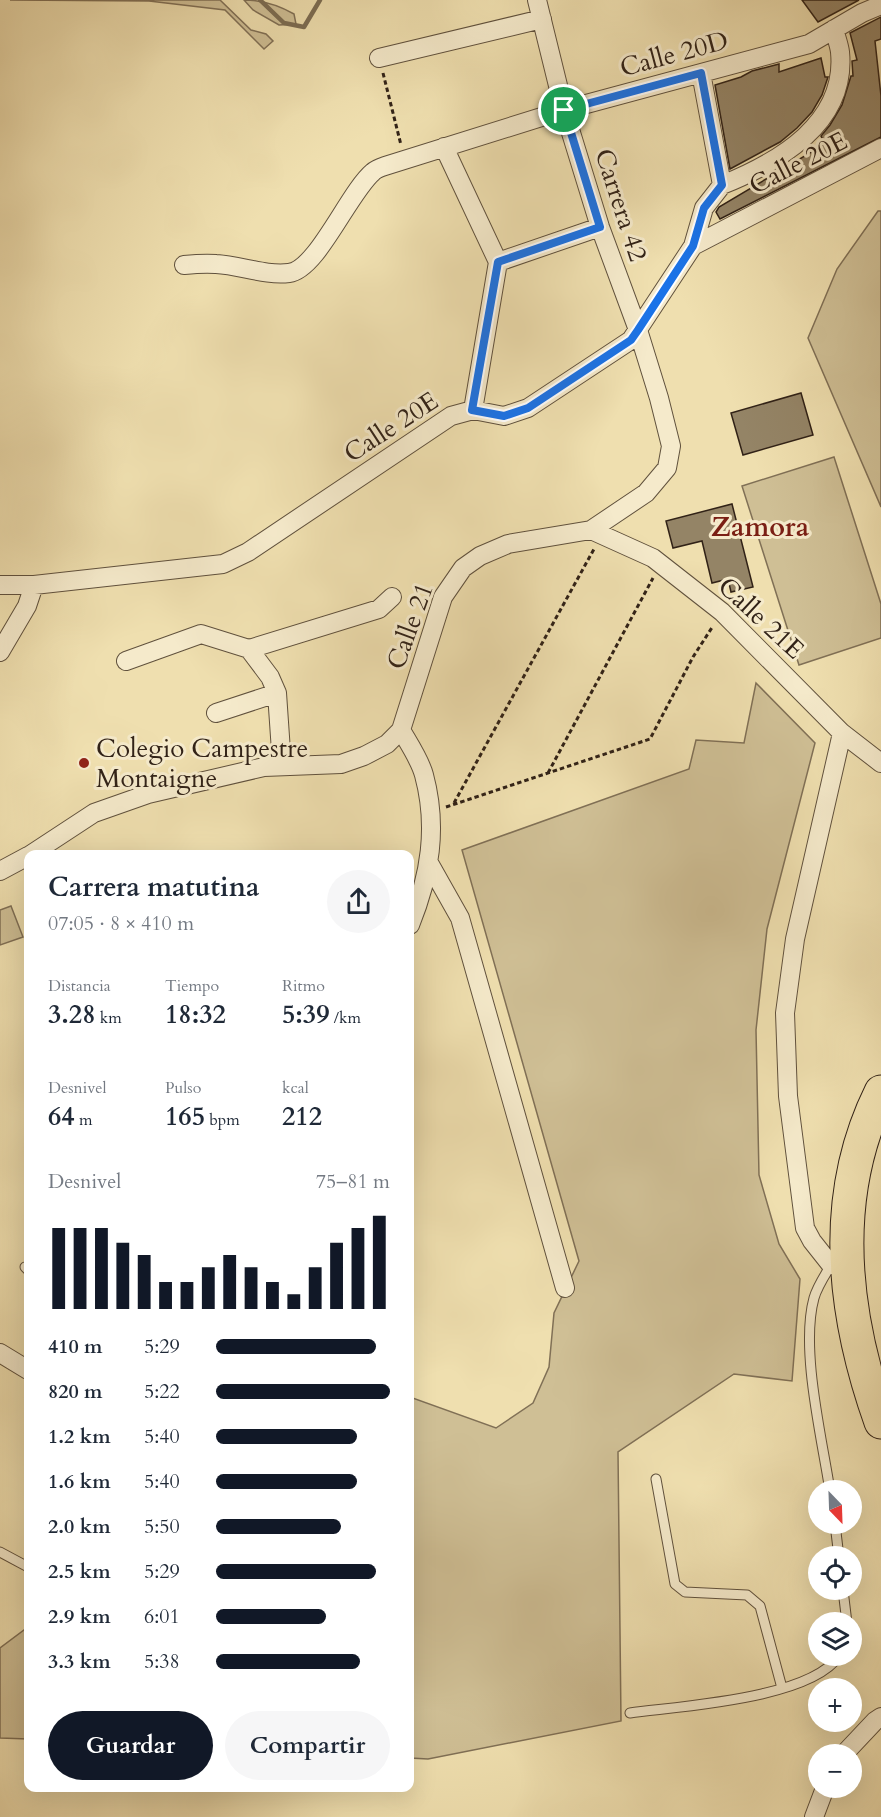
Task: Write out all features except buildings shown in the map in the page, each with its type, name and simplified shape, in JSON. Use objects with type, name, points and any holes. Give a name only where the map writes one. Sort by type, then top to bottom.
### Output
[{"type":"highway","points":[[881,1092],[863,1140],[852,1183],[838,1264],[881,1422]]},
{"type":"highway","points":[[846,1227],[874,1158],[881,1151]]},
{"type":"street","name":"Carrera 42","points":[[537,0],[564,110],[600,227],[638,330],[671,446],[667,468],[646,493],[597,532]]},
{"type":"street","name":"Calle 20D","points":[[184,265],[216,264],[291,273],[302,267],[323,243],[345,207],[373,172],[405,159],[564,110],[809,44],[881,4]]},
{"type":"street","points":[[379,58],[542,19]]},
{"type":"street","points":[[693,246],[704,208],[722,185],[782,155],[815,129],[825,114],[837,86],[840,53],[834,29]]},
{"type":"street","points":[[701,73],[722,185]]},
{"type":"street","points":[[444,147],[498,262],[472,410]]},
{"type":"street","name":"Calle 20E","points":[[0,585],[34,585],[224,564],[248,552],[451,416],[472,410],[504,416],[528,408],[631,340],[693,246],[881,148]]},
{"type":"street","points":[[498,262],[600,227]]},
{"type":"street","name":"Calle 21E","points":[[597,532],[653,558],[722,612],[842,733],[881,763]]},
{"type":"street","name":"Calle 21","points":[[401,730],[443,597],[463,568],[480,556],[508,544],[597,532]]},
{"type":"street","points":[[0,652],[27,606],[34,585]]},
{"type":"street","points":[[126,661],[201,634],[249,649],[379,609],[392,597]]},
{"type":"street","points":[[249,649],[270,677],[277,693],[282,766]]},
{"type":"street","points":[[216,713],[277,693]]},
{"type":"street","points":[[37,850],[94,813],[105,809],[170,789],[264,767],[341,764],[364,756],[387,744],[401,730],[424,773],[431,813],[429,863],[414,915]]},
{"type":"street","points":[[838,1264],[812,1241],[803,1220],[788,1096],[785,1013],[795,939],[842,733]]},
{"type":"street","points":[[0,871],[24,858]]},
{"type":"street","points":[[429,863],[460,918],[565,1288]]},
{"type":"street","points":[[0,1353],[24,1368]]},
{"type":"street","points":[[853,1744],[881,1717]]},
{"type":"street","points":[[814,1817],[821,1798]]},
{"type":"lane","points":[[828,1480],[812,1375],[809,1326],[814,1296],[838,1264]]},
{"type":"lane","points":[[656,1479],[675,1584],[685,1592],[747,1595],[760,1606],[782,1688]]},
{"type":"lane","points":[[0,1552],[24,1565]]},
{"type":"lane","points":[[630,1713],[763,1694],[813,1678],[827,1666]]},
{"type":"path","points":[[379,58],[405,159]]},
{"type":"path","points":[[453,805],[597,532]]},
{"type":"path","points":[[548,773],[661,564]]},
{"type":"path","points":[[431,813],[650,739],[693,657],[722,612]]},
{"type":"shaded area","points":[[10,0],[220,0],[251,30],[266,34],[273,41],[264,49],[225,10],[149,1]]},
{"type":"shaded area","points":[[244,0],[264,2],[282,8],[294,14],[296,24],[279,25],[253,10]]},
{"type":"shaded area","points":[[878,211],[881,211],[881,507],[808,338],[837,269]]},
{"type":"shaded area","points":[[834,457],[881,604],[881,638],[799,665],[742,486]]},
{"type":"shaded area","points":[[756,683],[815,743],[767,929],[756,1030],[759,1175],[779,1244],[800,1279],[792,1381],[734,1374],[618,1452],[621,1721],[428,1759],[414,1758],[414,1398],[496,1428],[533,1403],[549,1367],[554,1313],[579,1261],[462,850],[689,769],[696,740],[744,743]]},
{"type":"shaded area","points":[[11,906],[23,937],[0,945],[0,910]]},
{"type":"shaded area","points":[[24,1630],[24,1739],[0,1738],[0,1648]]},
{"type":"waterway","points":[[260,0],[284,23],[304,27],[320,0]]},
{"type":"place","name":"Colegio Campestre Montaigne","points":[[84,763]]},
{"type":"district","name":"Zamora","points":[[760,527]]},
{"type":"route","points":[[701,73],[722,185],[704,208],[693,246],[631,340],[528,408],[504,416],[472,410],[498,262],[600,227],[564,110],[701,73]]}]
